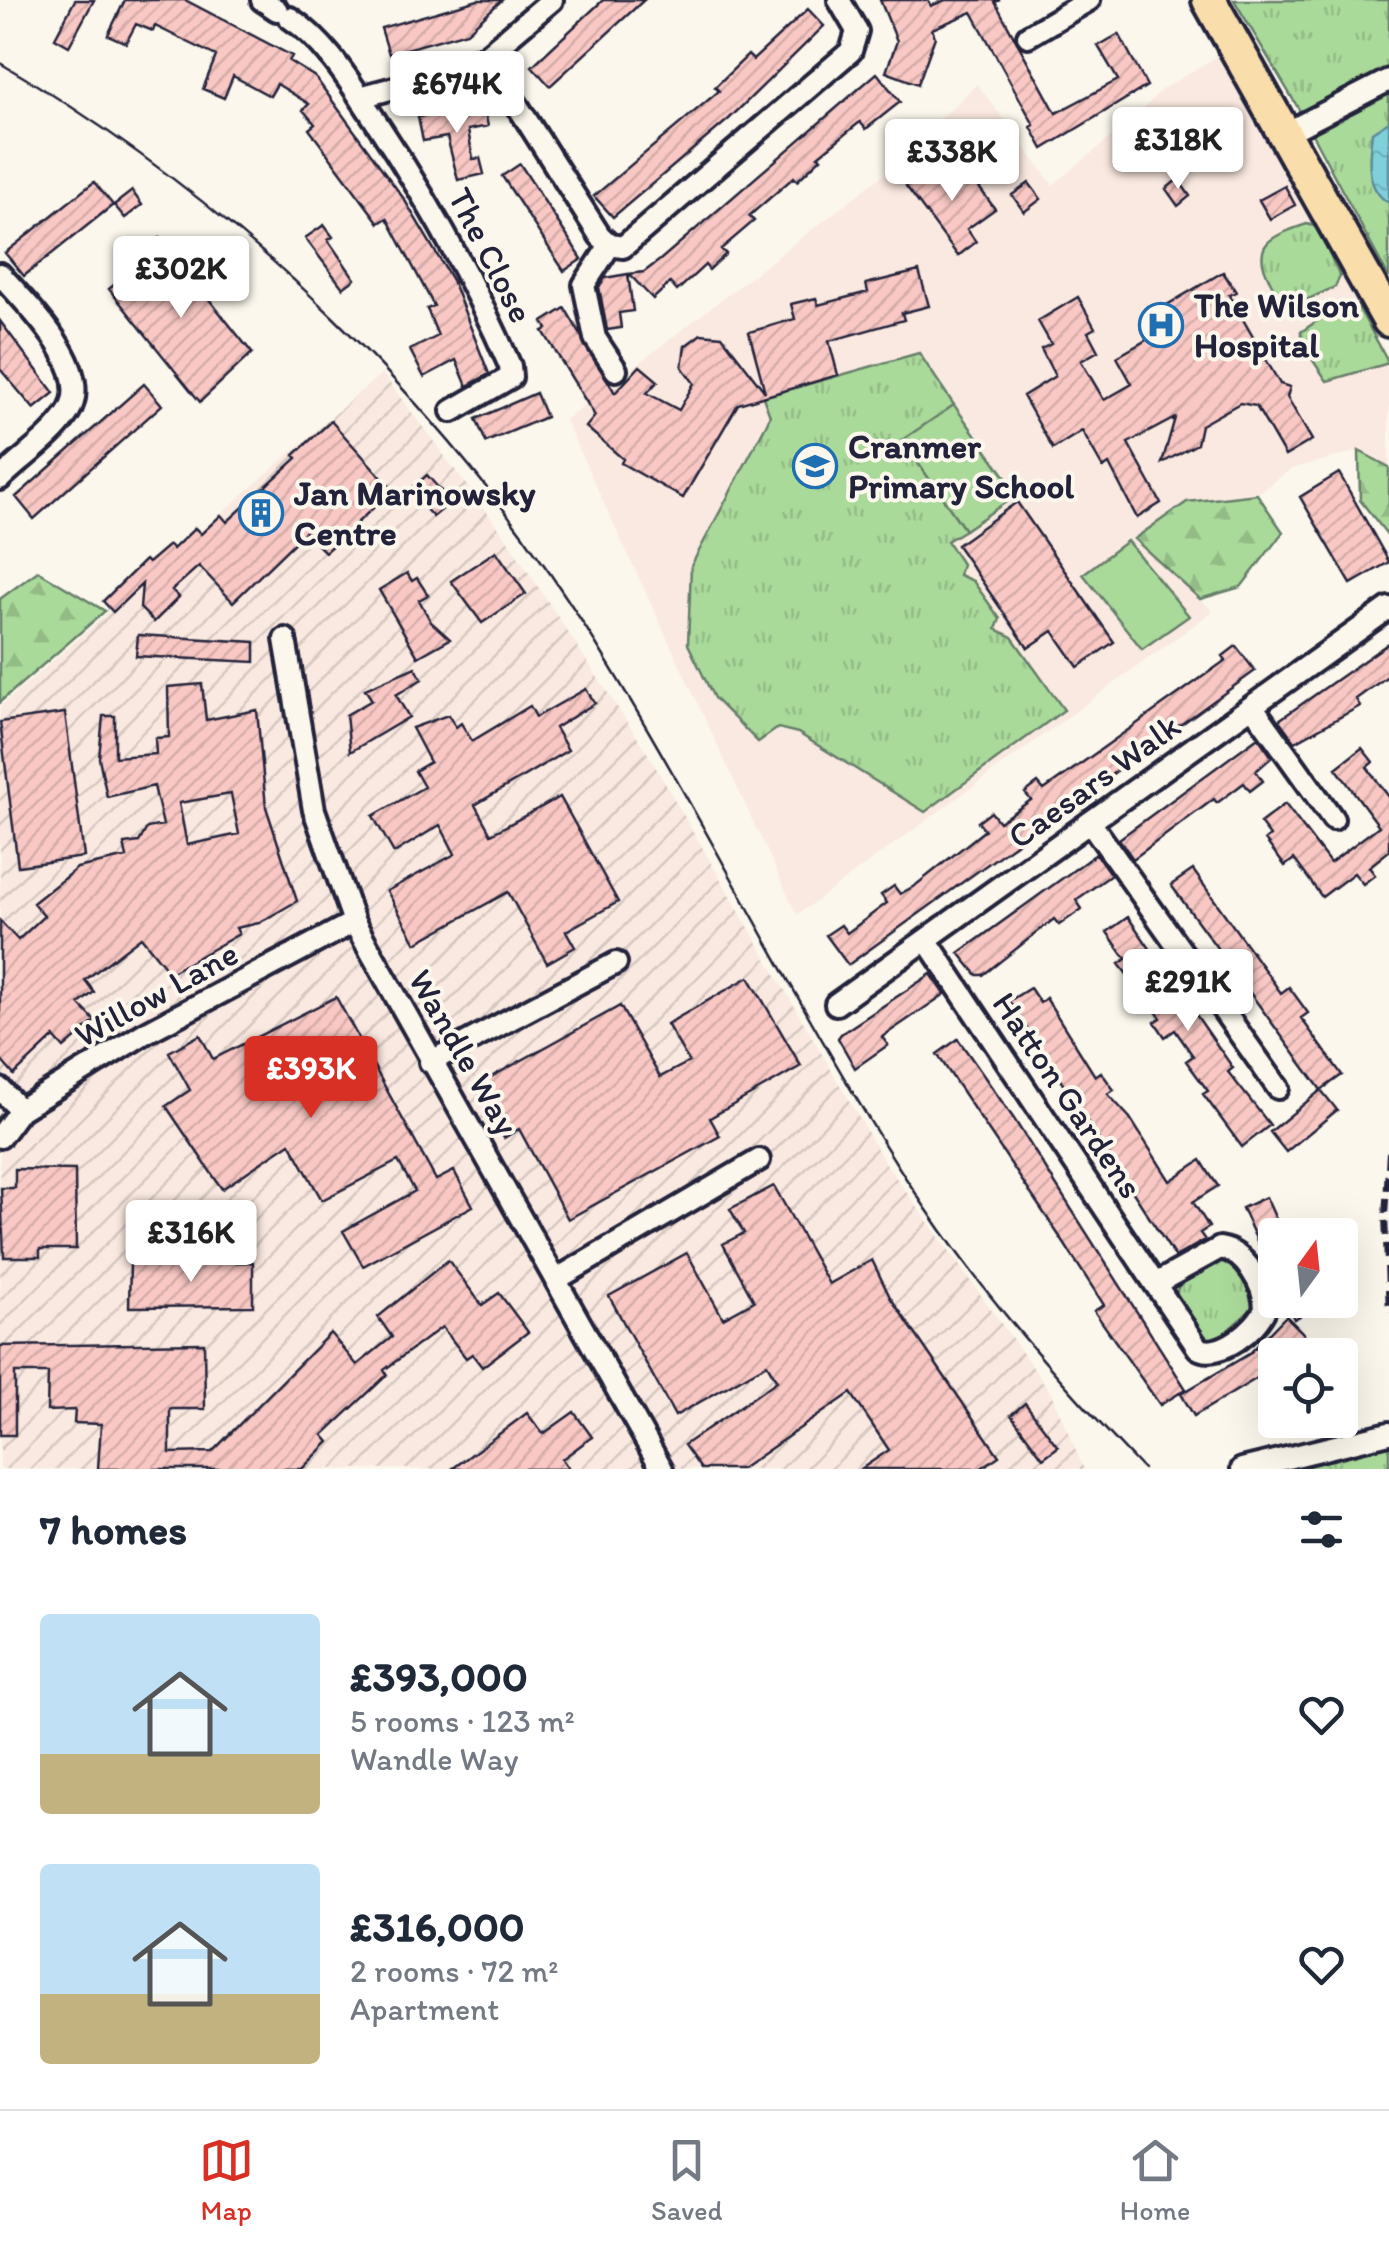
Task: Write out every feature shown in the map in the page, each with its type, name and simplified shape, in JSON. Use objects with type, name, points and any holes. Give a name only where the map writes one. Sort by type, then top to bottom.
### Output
[{"type":"main road","points":[[1210,0],[1389,320]]},
{"type":"street","points":[[360,98],[435,77],[486,56],[552,0]]},
{"type":"street","points":[[486,56],[600,236],[610,245],[629,245],[851,51],[856,31],[839,0]]},
{"type":"street","points":[[1028,36],[1089,0]]},
{"type":"street","name":"The Close","points":[[276,9],[317,39],[426,196],[510,366],[511,377],[452,412]]},
{"type":"street","points":[[1284,134],[1389,80]]},
{"type":"street","points":[[610,245],[584,285],[595,338],[616,370]]},
{"type":"street","points":[[0,274],[69,362],[77,379],[77,394],[68,414],[0,479]]},
{"type":"street","name":"Caesars Walk","points":[[836,1004],[1389,608]]},
{"type":"street","name":"Wandle Way","points":[[285,639],[300,709],[306,772],[321,838],[354,922],[662,1469]]},
{"type":"street","points":[[1253,707],[1333,819]]},
{"type":"street","points":[[1090,822],[1278,1088]]},
{"type":"street","name":"Willow Lane","points":[[0,1138],[20,1110],[145,1034],[354,922]]},
{"type":"street","name":"Hatton Gardens","points":[[928,941],[1188,1335],[1206,1352],[1218,1351],[1242,1334],[1265,1309],[1249,1267],[1230,1250],[1210,1252],[1155,1284]]},
{"type":"street","points":[[430,1062],[616,963]]},
{"type":"street","points":[[0,1088],[20,1110]]},
{"type":"street","points":[[557,1278],[759,1160]]},
{"type":"street","points":[[1242,1469],[1389,1434]]},
{"type":"shaded area","name":"Cranmer Primary School","points":[[1221,54],[1389,358],[1389,467],[1359,451],[1291,469],[1257,494],[1187,502],[1135,539],[1213,611],[797,915],[565,420],[926,142],[940,120],[977,84],[1053,185],[1139,114],[1161,90]]},
{"type":"shaded area","points":[[382,373],[504,535],[648,754],[884,1161],[1050,1391],[1084,1469],[0,1469],[0,707]]},
{"type":"green space","points":[[1234,0],[1389,0],[1389,278],[1297,106]]},
{"type":"green space","points":[[1307,224],[1317,227],[1340,276],[1335,287],[1291,307],[1281,300],[1271,283],[1262,259],[1263,250],[1274,238]]},
{"type":"green space","points":[[1357,305],[1389,363],[1327,381],[1301,343],[1301,332],[1333,310]]},
{"type":"green space","points":[[919,353],[954,405],[903,441],[965,530],[947,541],[962,564],[959,575],[973,581],[1000,619],[996,629],[1012,637],[1064,710],[925,812],[798,733],[778,728],[758,742],[714,698],[688,644],[691,566],[770,416],[763,397]]},
{"type":"green space","points":[[954,405],[1018,494],[965,530],[902,440]]},
{"type":"green space","points":[[1359,451],[1389,467],[1389,537],[1360,500]]},
{"type":"green space","points":[[1257,494],[1283,532],[1241,587],[1200,599],[1134,539],[1187,502]]},
{"type":"green space","points":[[1127,541],[1189,616],[1142,649],[1083,574]]},
{"type":"green space","points":[[38,571],[105,611],[0,702],[0,599]]},
{"type":"green space","points":[[1220,1261],[1243,1280],[1252,1309],[1220,1337],[1206,1340],[1175,1295],[1180,1284]]},
{"type":"green space","points":[[1389,1446],[1389,1469],[1288,1469]]},
{"type":"water","points":[[1389,121],[1389,203],[1375,189],[1369,161],[1372,132]]},
{"type":"building","points":[[75,0],[94,0],[69,46],[55,38]]},
{"type":"building","points":[[125,0],[185,0],[292,56],[289,61],[315,77],[404,199],[452,280],[489,374],[467,386],[456,360],[424,377],[410,350],[438,336],[427,309],[434,306],[387,218],[379,223],[309,129],[315,124],[303,110],[309,104],[277,84],[270,96],[233,76],[224,98],[203,89],[216,56],[155,26],[153,31],[136,24],[126,43],[108,35]]},
{"type":"building","points":[[478,0],[502,0],[467,32],[389,54],[381,28]]},
{"type":"building","points":[[603,0],[644,0],[550,86],[532,66]]},
{"type":"building","points":[[880,0],[928,0],[931,6],[945,0],[1000,0],[995,2],[1056,113],[1118,80],[1098,46],[1119,34],[1147,86],[1043,149],[1031,127],[1034,125],[972,12],[932,29],[935,37],[918,84],[886,72],[897,41]]},
{"type":"building","points":[[808,9],[824,26],[729,119],[613,217],[594,196],[719,91],[715,87],[748,55],[753,60]]},
{"type":"building","points":[[877,73],[900,102],[866,129],[860,122],[818,156],[821,158],[797,181],[794,177],[749,216],[754,221],[721,249],[726,254],[709,270],[705,265],[677,291],[670,283],[653,299],[629,274],[644,272],[660,260]]},
{"type":"building","points":[[483,104],[488,126],[468,130],[473,159],[480,158],[484,174],[458,180],[447,137],[423,141],[418,117]]},
{"type":"building","points":[[959,160],[995,209],[967,229],[976,242],[958,256],[906,186],[924,173],[931,181]]},
{"type":"building","points":[[520,164],[582,259],[564,271],[502,176]]},
{"type":"building","points":[[1178,179],[1190,196],[1178,206],[1166,189]]},
{"type":"building","points":[[94,182],[113,205],[24,276],[5,253]]},
{"type":"building","points":[[1029,183],[1041,199],[1024,212],[1012,195]]},
{"type":"building","points":[[1285,186],[1295,205],[1270,219],[1259,200]]},
{"type":"building","points":[[132,191],[142,205],[125,218],[114,205]]},
{"type":"building","points":[[324,225],[333,237],[328,240],[355,279],[343,288],[305,238]]},
{"type":"building","points":[[160,238],[252,353],[200,402],[109,289],[152,255],[147,248]]},
{"type":"building","name":"Cranmer Primary School","points":[[919,271],[929,306],[902,313],[904,320],[829,341],[838,375],[738,404],[683,498],[621,463],[623,459],[586,427],[595,416],[543,331],[547,329],[543,322],[565,308],[615,393],[640,366],[658,381],[647,393],[679,410],[694,383],[682,367],[685,346],[701,334],[722,336],[765,392],[749,332],[795,319],[791,304],[816,298],[818,305],[868,292],[866,284]]},
{"type":"building","points":[[1223,272],[1236,292],[1229,295],[1280,384],[1290,387],[1287,397],[1312,440],[1285,456],[1256,406],[1240,403],[1201,425],[1197,444],[1162,463],[1175,418],[1128,443],[1161,503],[1137,518],[1109,464],[1103,468],[1082,431],[1053,449],[1023,396],[1055,376],[1041,349],[1051,344],[1038,321],[1078,297],[1095,328],[1088,332],[1098,351],[1081,361],[1104,400],[1132,384],[1117,357],[1160,332],[1150,315]]},
{"type":"building","points":[[628,274],[633,311],[619,313],[621,328],[607,330],[599,287],[605,278]]},
{"type":"building","points":[[0,321],[54,393],[34,409],[0,369]]},
{"type":"building","points":[[144,384],[162,405],[34,519],[16,497]]},
{"type":"building","points":[[536,393],[546,417],[486,442],[476,419]]},
{"type":"building","name":"Jan Marinowsky Centre","points":[[331,421],[393,490],[325,552],[305,532],[233,602],[199,566],[172,590],[179,597],[154,622],[140,608],[142,584],[113,612],[103,601],[145,560],[148,563],[169,545],[173,549],[195,528],[201,534],[221,515],[227,522]]},
{"type":"building","points":[[1339,473],[1389,562],[1351,584],[1300,497]]},
{"type":"building","points":[[427,475],[451,502],[433,517],[409,491]]},
{"type":"building","points":[[1017,502],[1114,642],[1078,667],[1053,631],[1028,648],[957,545]]},
{"type":"building","points":[[496,551],[526,594],[482,623],[451,581]]},
{"type":"building","points":[[407,573],[412,581],[417,578],[428,595],[419,600],[431,622],[450,639],[418,657],[379,590]]},
{"type":"building","points":[[138,635],[255,642],[255,662],[136,656]]},
{"type":"building","points":[[1389,643],[1389,675],[1356,699],[1360,706],[1295,742],[1279,720]]},
{"type":"building","points":[[1236,646],[1255,671],[848,965],[826,935],[841,925],[847,933],[887,903],[881,895],[894,886],[900,894],[916,885],[985,830],[978,822],[991,812],[999,822],[1031,800],[1025,793],[1038,783],[1044,790],[1226,660],[1223,656]]},
{"type":"building","points":[[415,667],[422,679],[396,695],[409,717],[350,752],[346,715],[372,700],[365,689]]},
{"type":"building","points":[[202,684],[206,720],[257,710],[266,807],[297,901],[259,923],[236,928],[239,934],[170,973],[141,937],[85,980],[94,992],[79,1004],[95,1021],[64,1048],[54,1037],[14,1075],[0,1059],[0,921],[18,940],[44,916],[33,903],[77,868],[127,857],[124,844],[139,842],[147,828],[163,825],[154,786],[107,797],[99,758],[103,716],[115,716],[115,757],[156,754],[155,738],[169,737],[168,687]],"holes":[[[231,794],[239,834],[187,845],[179,803]]]},
{"type":"building","points":[[586,689],[595,703],[555,728],[568,750],[475,805],[491,834],[560,797],[618,902],[566,931],[575,947],[547,963],[508,892],[416,943],[387,891],[455,854],[440,825],[394,853],[373,816],[424,787],[415,771],[430,762],[412,728],[448,715],[456,727],[461,723],[472,741],[530,706],[536,717]]},
{"type":"building","points":[[65,713],[84,857],[18,866],[0,722]]},
{"type":"building","points":[[1258,737],[1272,757],[1256,771],[1263,781],[1250,791],[1244,783],[1217,803],[1214,799],[1133,859],[1119,839]]},
{"type":"building","points":[[1362,748],[1373,762],[1367,767],[1389,797],[1389,851],[1369,867],[1375,875],[1363,884],[1354,873],[1322,897],[1294,859],[1285,866],[1265,840],[1270,836],[1260,823],[1285,804],[1330,863],[1379,826],[1336,768]]},
{"type":"building","points":[[1096,854],[1111,875],[1076,900],[1082,909],[1059,925],[1054,919],[983,975],[977,975],[959,953]]},
{"type":"building","points":[[1193,870],[1281,993],[1289,987],[1308,1013],[1301,1018],[1342,1075],[1321,1090],[1171,885]]},
{"type":"building","points":[[1128,917],[1233,1068],[1228,1072],[1270,1125],[1242,1147],[1203,1094],[1208,1091],[1186,1061],[1193,1056],[1175,1030],[1165,1037],[1155,1022],[1161,1018],[1119,964],[1126,959],[1107,932]]},
{"type":"building","points":[[931,974],[945,994],[882,1037],[888,1045],[855,1068],[838,1038],[841,1034]]},
{"type":"building","points":[[749,977],[801,1066],[710,1118],[720,1136],[568,1219],[519,1129],[504,1138],[475,1086],[620,1006],[660,1077],[689,1062],[667,1024]]},
{"type":"building","points":[[1030,988],[1040,1003],[1046,998],[1095,1076],[1101,1072],[1114,1090],[1108,1094],[1130,1118],[1170,1181],[1201,1160],[1218,1186],[1193,1202],[1209,1227],[1200,1233],[1205,1240],[1175,1257],[1009,1001]]},
{"type":"building","points":[[336,997],[436,1180],[454,1171],[473,1206],[363,1266],[343,1231],[415,1191],[398,1161],[322,1200],[290,1143],[222,1189],[166,1106],[190,1090],[169,1052],[200,1035],[213,1059]]},
{"type":"building","points":[[958,1039],[1014,1119],[1186,1389],[1160,1405],[1094,1311],[1104,1305],[937,1054]]},
{"type":"building","points":[[1321,1090],[1337,1110],[1286,1152],[1270,1132]]},
{"type":"building","points":[[15,1169],[75,1170],[76,1249],[40,1249],[40,1257],[4,1257],[1,1188],[15,1188]]},
{"type":"building","points":[[774,1186],[829,1284],[872,1260],[890,1297],[999,1456],[980,1469],[861,1469],[889,1450],[851,1393],[741,1469],[701,1469],[684,1445],[777,1381],[767,1364],[675,1416],[609,1296],[687,1253],[723,1318],[754,1301],[723,1244],[744,1233],[730,1209]]},
{"type":"building","points":[[1266,1197],[1275,1218],[1258,1218],[1258,1243],[1242,1208]]},
{"type":"building","points":[[448,1260],[482,1305],[499,1293],[528,1332],[482,1367],[472,1354],[466,1358],[442,1327],[384,1370],[387,1375],[323,1435],[329,1442],[302,1469],[98,1469],[101,1424],[74,1423],[75,1410],[47,1411],[48,1373],[15,1373],[15,1435],[0,1435],[0,1346],[204,1343],[205,1409],[170,1409],[170,1453],[212,1452],[330,1333],[357,1365],[392,1337],[378,1317]]},
{"type":"building","points":[[253,1262],[253,1306],[129,1307],[130,1263]]},
{"type":"building","points":[[1284,1318],[1304,1334],[1300,1338],[1265,1338]]},
{"type":"building","points":[[1258,1345],[1258,1378],[1194,1416],[1181,1394]]},
{"type":"building","points":[[1025,1403],[1058,1447],[1043,1458],[1011,1415]]},
{"type":"building","points":[[574,1412],[592,1437],[562,1459],[569,1469],[452,1469],[527,1413],[543,1434]]},
{"type":"tram line","points":[[0,63],[88,118],[255,245],[406,392],[474,472],[537,555],[595,642],[864,1112],[931,1216],[1017,1329],[1143,1469]]},
{"type":"railway","points":[[1389,1152],[1385,1216],[1389,1313]]},
{"type":"place","name":"The Wilson Hospital","points":[[1161,325]]},
{"type":"place","name":"Cranmer Primary School","points":[[815,466]]},
{"type":"place","name":"Jan Marinowsky Centre","points":[[261,513]]}]
